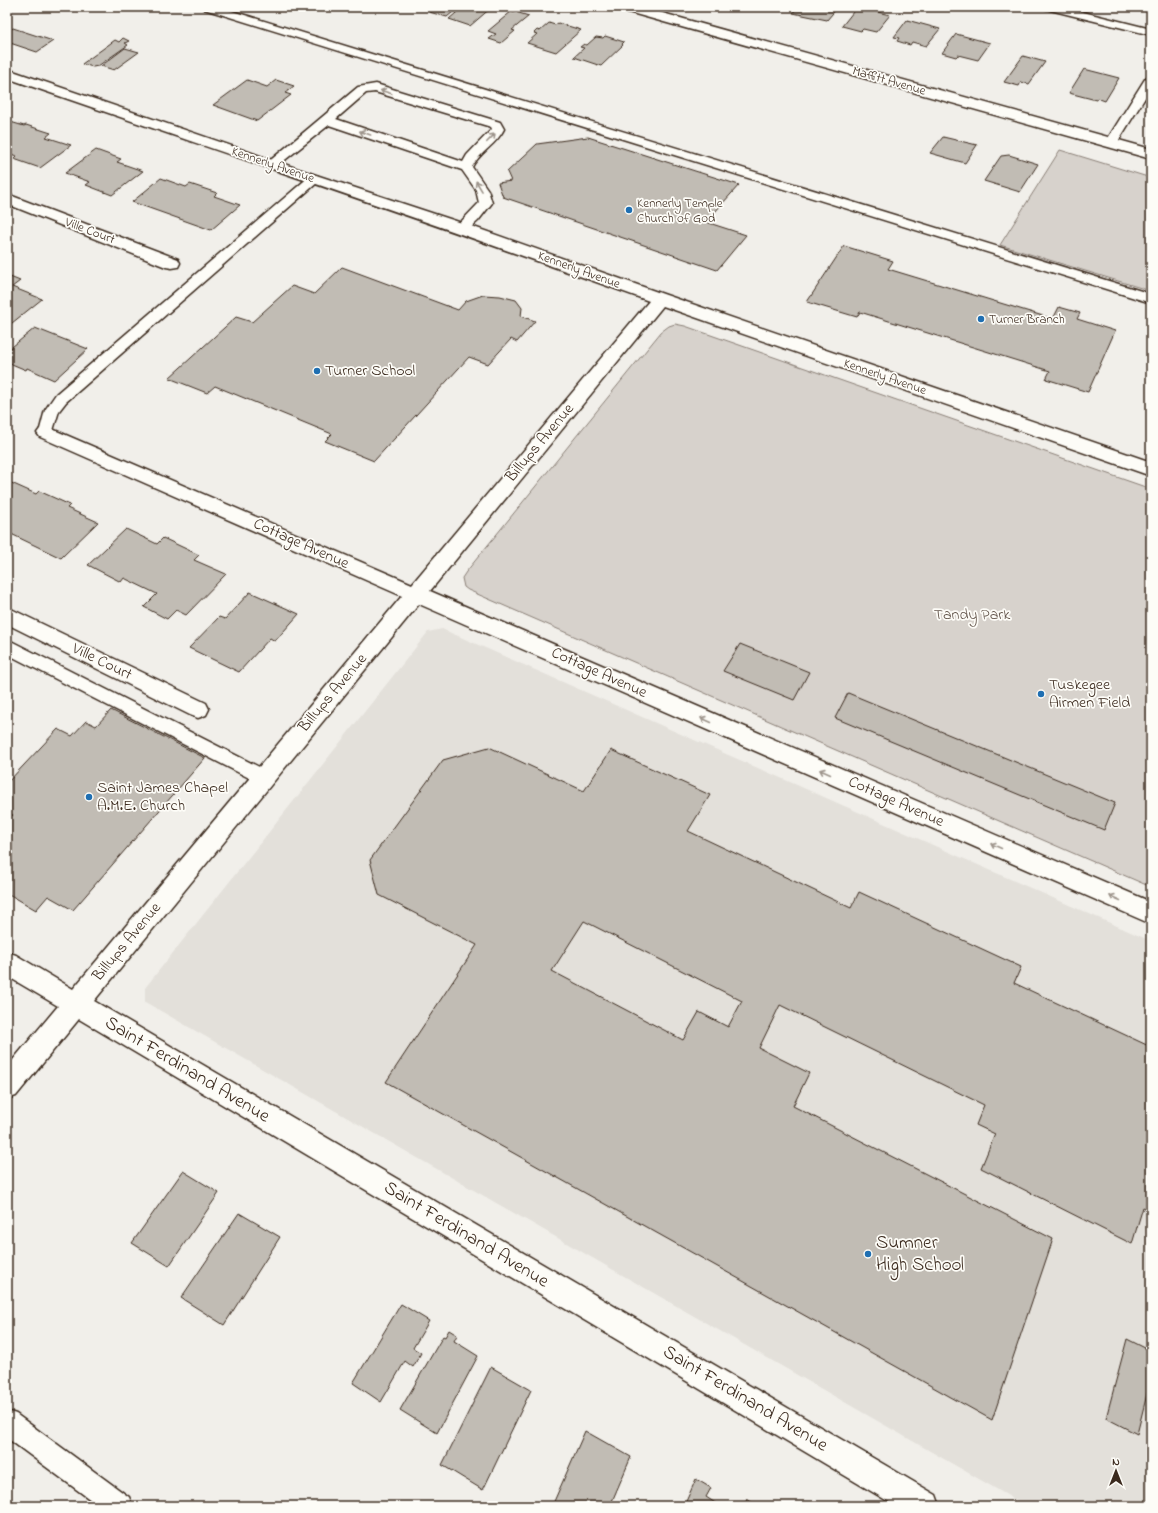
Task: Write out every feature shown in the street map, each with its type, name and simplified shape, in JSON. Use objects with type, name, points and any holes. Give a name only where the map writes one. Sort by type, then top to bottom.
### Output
[{"type":"street","name":"Maffitt Avenue","points":[[626,7],[1151,154]]},
{"type":"street","name":"Kennerly Avenue","points":[[7,73],[314,179],[462,228],[660,299],[1151,469]]},
{"type":"street","name":"Ville Court","points":[[7,199],[172,264]]},
{"type":"street","name":"Billups Avenue","points":[[7,1087],[660,299]]},
{"type":"street","name":"Cottage Avenue","points":[[46,433],[1151,913]]},
{"type":"street","name":"Ville Court","points":[[7,615],[198,709]]},
{"type":"street","name":"Saint Ferdinand Avenue","points":[[7,963],[925,1506]]},
{"type":"lane","points":[[208,7],[1151,299]]},
{"type":"lane","points":[[1050,7],[1151,32]]},
{"type":"lane","points":[[1111,143],[1151,79]]},
{"type":"lane","points":[[272,164],[362,90],[376,88],[496,125],[498,129],[496,133],[471,158],[466,167]]},
{"type":"lane","points":[[326,120],[466,167],[482,190],[486,203],[462,228]]},
{"type":"lane","points":[[46,433],[52,410],[61,398],[314,179]]},
{"type":"lane","points":[[7,646],[263,777]]},
{"type":"lane","points":[[7,1423],[120,1506]]},
{"type":"shaded area","name":"Sumner High School","points":[[442,629],[1151,941],[1151,1506],[1026,1506],[145,1002],[145,988],[428,632]]},
{"type":"green space","points":[[1060,150],[1151,178],[1151,291],[1000,245]]},
{"type":"green space","name":"Tandy Park","points":[[675,324],[685,326],[1151,489],[1151,887],[464,587],[462,578],[466,572],[661,332],[669,326]]},
{"type":"building","points":[[436,7],[459,7],[447,17],[429,12]]},
{"type":"building","points":[[463,7],[492,7],[470,26],[449,19]]},
{"type":"building","points":[[798,7],[838,7],[827,20],[793,13]]},
{"type":"building","points":[[857,7],[890,15],[876,32],[863,29],[861,31],[842,26]]},
{"type":"building","points":[[512,11],[529,16],[512,30],[515,31],[501,43],[489,39],[496,34],[488,31]]},
{"type":"building","points":[[907,20],[940,29],[926,46],[912,42],[910,45],[897,41],[899,38],[894,37]]},
{"type":"building","points":[[549,23],[555,25],[558,23],[581,30],[556,52],[527,43],[537,34],[534,33],[537,30],[540,31]]},
{"type":"building","points":[[13,28],[53,41],[37,52],[7,42],[7,32]]},
{"type":"building","points":[[956,34],[990,43],[978,60],[958,55],[956,57],[942,53]]},
{"type":"building","points":[[605,36],[624,42],[622,44],[623,45],[601,66],[574,57],[584,48],[580,47],[584,44],[587,45],[596,37],[603,38]]},
{"type":"building","points":[[123,38],[129,41],[125,43],[128,45],[98,66],[93,67],[82,64],[115,40],[119,42]]},
{"type":"building","points":[[125,48],[139,52],[114,70],[101,66]]},
{"type":"building","points":[[1023,56],[1045,62],[1029,84],[1021,82],[1019,86],[1004,82]]},
{"type":"building","points":[[1084,69],[1119,78],[1105,101],[1069,93]]},
{"type":"building","points":[[247,80],[267,87],[276,80],[294,86],[285,93],[291,95],[257,121],[213,105]]},
{"type":"building","points":[[7,121],[51,133],[46,137],[71,145],[40,168],[14,159],[17,156],[7,153]]},
{"type":"building","name":"Kennerly Temple Church of God","points":[[588,137],[739,185],[706,222],[746,235],[717,270],[503,197],[498,183],[511,181],[507,172],[537,144]]},
{"type":"building","points":[[943,137],[977,145],[965,163],[930,153]]},
{"type":"building","points":[[96,150],[121,159],[117,162],[143,171],[112,195],[86,185],[90,182],[65,173]]},
{"type":"building","points":[[1009,155],[1038,164],[1020,192],[984,181],[1001,156]]},
{"type":"building","points":[[161,178],[186,187],[190,184],[217,193],[214,196],[240,205],[211,230],[132,202]]},
{"type":"building","name":"Turner Branch","points":[[844,246],[893,261],[888,269],[1053,319],[1059,307],[1080,313],[1077,319],[1115,331],[1088,392],[1046,379],[1050,371],[860,312],[857,317],[807,302]]},
{"type":"building","name":"Turner School","points":[[342,267],[458,310],[466,301],[483,295],[500,296],[516,300],[522,308],[521,316],[535,321],[517,342],[511,339],[488,364],[469,357],[374,461],[325,441],[332,434],[215,386],[207,393],[169,378],[236,317],[252,322],[292,286],[314,294]]},
{"type":"building","points":[[10,277],[20,281],[12,287],[42,299],[7,327],[7,280]]},
{"type":"building","points":[[35,328],[88,349],[54,380],[27,368],[26,370],[7,362],[7,351]]},
{"type":"building","points":[[7,481],[36,494],[39,491],[70,505],[67,508],[98,522],[61,558],[7,532]]},
{"type":"building","points":[[126,529],[157,544],[163,538],[199,555],[194,560],[226,574],[186,615],[176,610],[167,619],[144,607],[157,594],[124,578],[121,582],[88,565]]},
{"type":"building","points":[[250,592],[299,614],[275,641],[270,638],[239,672],[189,648],[219,617],[225,619]]},
{"type":"building","points":[[740,644],[809,672],[794,700],[723,671]]},
{"type":"building","points":[[848,693],[1115,803],[1104,830],[835,718]]},
{"type":"building","name":"Saint James Chapel A.M.E. Church","points":[[111,710],[205,758],[73,910],[48,896],[36,910],[7,893],[7,821],[13,815],[7,812],[7,783],[58,729],[72,736],[86,721],[96,726]]},
{"type":"building","points":[[489,747],[584,791],[611,750],[710,795],[688,831],[851,908],[859,892],[1021,967],[1014,983],[1151,1047],[1151,1211],[1143,1207],[1132,1244],[981,1168],[995,1134],[976,1125],[984,1105],[780,1005],[759,1048],[809,1073],[793,1106],[1053,1239],[992,1420],[386,1082],[477,945],[379,895],[370,860],[443,760]],"holes":[[[584,921],[742,1001],[728,1027],[699,1012],[683,1040],[552,971]]]},
{"type":"building","points":[[183,1171],[219,1193],[169,1266],[132,1243]]},
{"type":"building","points":[[239,1213],[280,1237],[224,1325],[181,1298]]},
{"type":"building","points":[[401,1304],[429,1321],[413,1348],[421,1353],[413,1367],[405,1361],[381,1402],[353,1383]]},
{"type":"building","points":[[449,1330],[457,1335],[454,1341],[478,1356],[437,1433],[400,1410],[443,1336],[445,1337]]},
{"type":"building","points":[[1127,1339],[1151,1351],[1151,1378],[1137,1434],[1106,1418]]},
{"type":"building","points":[[491,1367],[531,1390],[483,1490],[442,1465]]},
{"type":"building","points":[[585,1431],[631,1457],[610,1506],[552,1506]]},
{"type":"building","points":[[696,1479],[711,1488],[706,1497],[720,1506],[684,1506]]},
{"type":"building","points":[[747,1499],[757,1506],[744,1506]]},
{"type":"place","name":"Kennerly Temple Church of God","points":[[629,210]]},
{"type":"place","name":"Turner Branch","points":[[981,319]]},
{"type":"place","name":"Turner School","points":[[317,371]]},
{"type":"place","name":"Tuskegee Airmen Field","points":[[1041,694]]},
{"type":"place","name":"Saint James Chapel A.M.E. Church","points":[[89,797]]},
{"type":"place","name":"Sumner High School","points":[[868,1254]]}]
